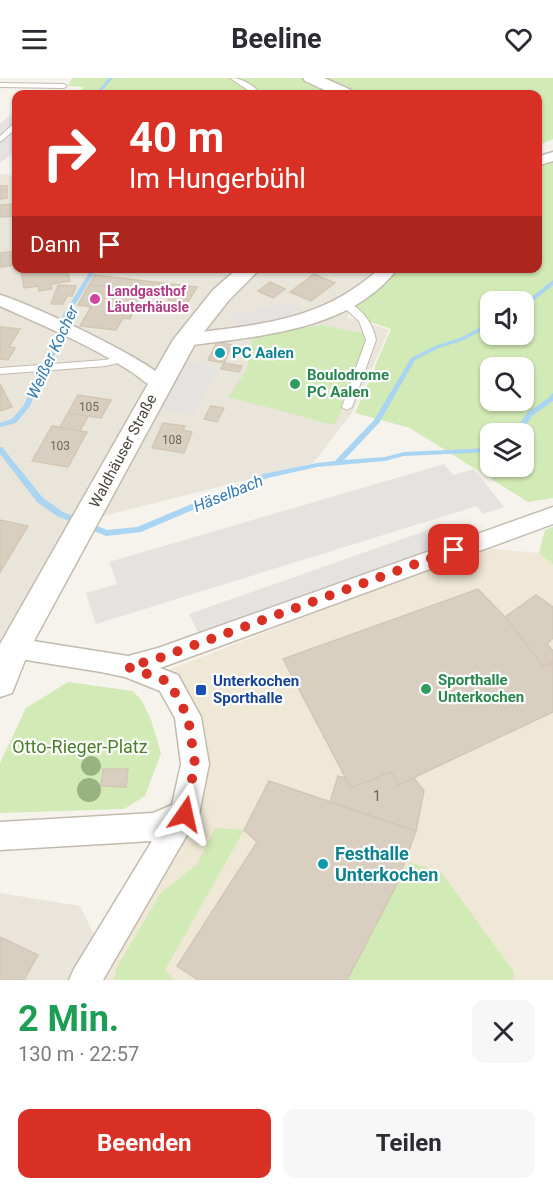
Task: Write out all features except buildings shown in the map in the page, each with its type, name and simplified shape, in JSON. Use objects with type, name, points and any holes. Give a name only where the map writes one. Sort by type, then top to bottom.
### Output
[{"type":"street","points":[[311,78],[336,90]]},
{"type":"street","name":"Waldhäuser Straße","points":[[0,683],[14,648],[159,383],[185,340],[221,295],[245,273]]},
{"type":"street","points":[[185,340],[300,322],[327,314],[380,280],[386,273]]},
{"type":"street","points":[[0,300],[46,320],[136,366],[159,383]]},
{"type":"street","points":[[128,667],[159,658],[553,515]]},
{"type":"street","points":[[14,648],[128,667],[169,682],[188,717],[195,764],[185,814],[85,980]]},
{"type":"street","points":[[0,836],[153,827],[185,814]]},
{"type":"lane","points":[[59,90],[68,78]]},
{"type":"lane","points":[[233,78],[254,90]]},
{"type":"lane","points":[[0,85],[64,86]]},
{"type":"lane","points":[[0,140],[12,130]]},
{"type":"lane","points":[[345,304],[358,313],[370,331],[371,340],[347,407]]},
{"type":"lane","points":[[0,371],[105,363],[122,359]]},
{"type":"shaded area","points":[[12,114],[12,154],[0,163],[0,124]]},
{"type":"shaded area","points":[[0,174],[12,176],[12,273],[224,273],[246,283],[257,273],[381,273],[351,298],[348,317],[389,330],[352,413],[313,463],[95,518],[0,679]]},
{"type":"shaded area","points":[[294,303],[312,318],[237,332],[231,314]]},
{"type":"shaded area","points":[[181,360],[219,368],[193,415],[153,407]]},
{"type":"shaded area","points":[[444,464],[453,475],[474,469],[504,507],[483,514],[477,506],[96,624],[86,593],[117,584],[109,562]]},
{"type":"shaded area","points":[[442,525],[455,542],[199,635],[189,614]]},
{"type":"shaded area","points":[[485,548],[539,553],[553,565],[553,980],[109,980],[98,968],[200,762],[165,671]]},
{"type":"shaded area","points":[[0,893],[80,906],[116,980],[0,980]]},
{"type":"green space","points":[[72,78],[553,78],[553,139],[542,144],[542,90],[81,90],[84,87],[68,86]]},
{"type":"green space","points":[[553,157],[553,498],[528,502],[488,477],[534,477],[534,423],[480,423],[480,472],[410,428],[355,413],[391,329],[352,316],[355,302],[389,273],[542,273],[542,161]]},
{"type":"green space","name":"Boulodrome PC Aalen","points":[[322,325],[366,334],[367,340],[342,410],[334,425],[228,397],[247,370],[253,336]]},
{"type":"green space","points":[[553,527],[553,565],[539,553],[545,530]]},
{"type":"green space","name":"Otto-Rieger-Platz","points":[[68,682],[133,691],[142,701],[151,720],[161,753],[145,796],[124,809],[0,813],[0,763],[26,708]]},
{"type":"green space","points":[[215,828],[244,830],[165,970],[174,980],[114,980],[116,969],[160,894],[197,864]]},
{"type":"green space","points":[[409,862],[441,872],[514,972],[513,980],[347,980]]},
{"type":"waterway","name":"Weißer Kocher","points":[[100,90],[111,78]]},
{"type":"waterway","name":"Weißer Kocher","points":[[0,425],[14,421],[27,406],[38,379],[58,344],[66,315],[92,273]]},
{"type":"waterway","points":[[534,298],[553,282]]},
{"type":"waterway","points":[[338,462],[377,421],[413,359],[480,329]]},
{"type":"waterway","name":"Häselbach","points":[[523,423],[530,414],[553,398],[553,395]]},
{"type":"waterway","name":"Häselbach","points":[[0,449],[40,500],[60,514],[106,533],[138,530],[266,476],[317,465],[385,459],[404,454],[480,450]]},
{"type":"place","name":"Landgasthof Läuterhäusle","points":[[95,299]]},
{"type":"place","name":"PC Aalen","points":[[220,353]]},
{"type":"place","name":"Boulodrome PC Aalen","points":[[295,384]]},
{"type":"place","name":"Sporthalle Unterkochen","points":[[426,689]]},
{"type":"place","name":"Unterkochen Sporthalle","points":[[201,690]]},
{"type":"place","name":"Festhalle Unterkochen","points":[[323,864]]},
{"type":"route","points":[[185,814],[195,764],[188,717],[169,682],[128,667],[159,658],[454,550]]}]
